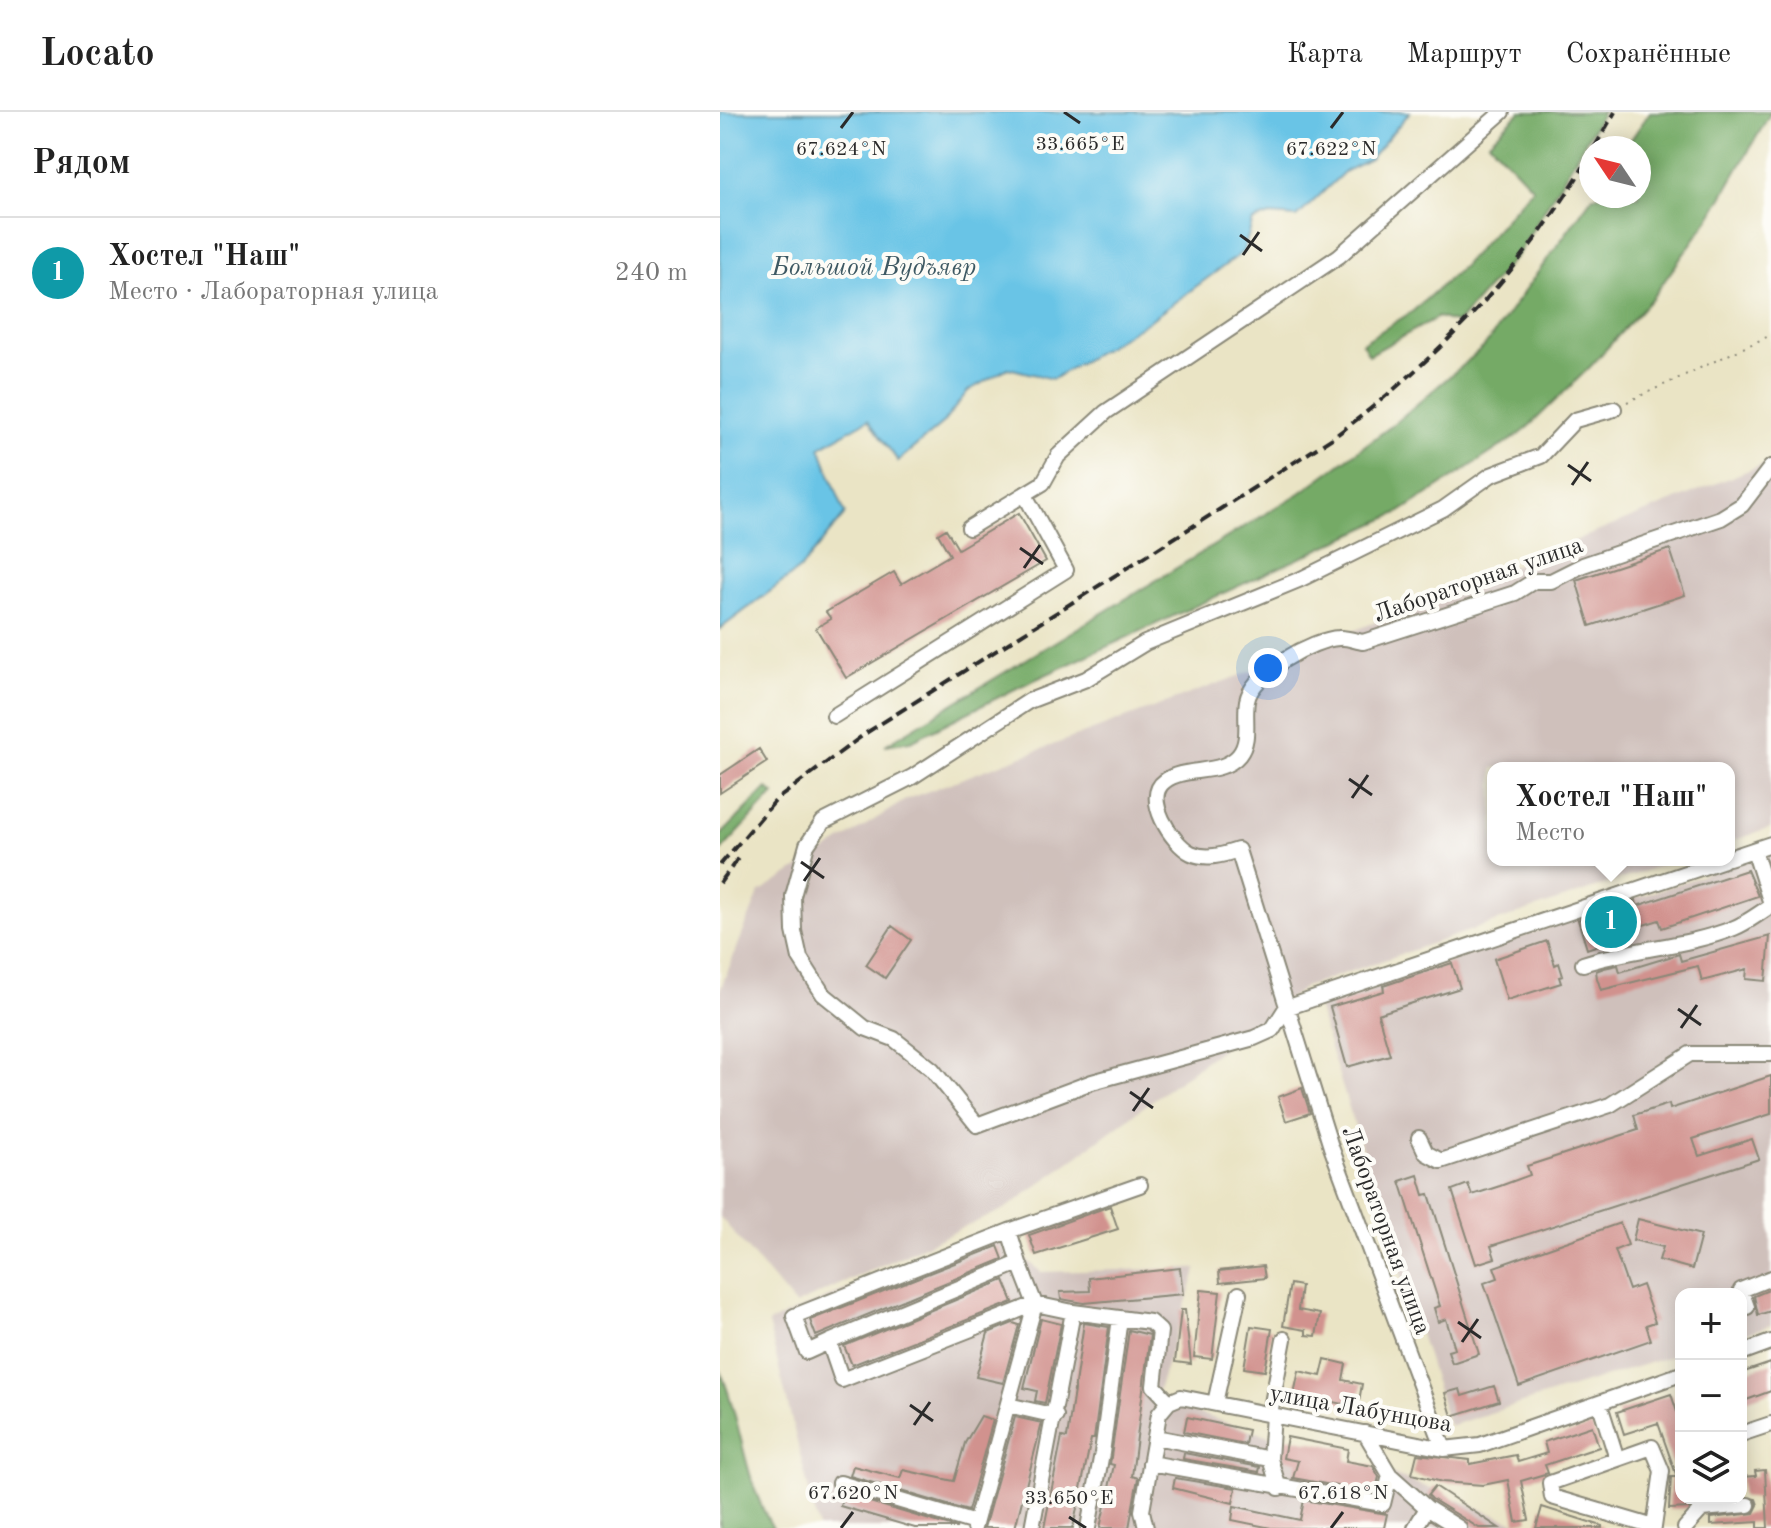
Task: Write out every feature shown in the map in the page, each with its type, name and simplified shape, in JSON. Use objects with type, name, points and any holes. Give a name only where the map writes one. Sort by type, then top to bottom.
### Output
[{"type":"street","points":[[969,528],[1043,483],[1058,456],[1080,432],[1339,256],[1502,112]]},
{"type":"street","points":[[1614,409],[1575,420],[1541,456],[1491,475],[1443,509],[1316,572],[1145,643],[1086,679],[1029,701],[912,777],[823,822],[807,845],[793,896],[794,931],[800,958],[823,994],[865,1028],[894,1039],[932,1069],[977,1125],[1092,1082],[1254,1038],[1272,1030],[1286,1008],[1705,866]]},
{"type":"street","name":"Лабораторная улица","points":[[1444,1449],[1379,1282],[1286,1008],[1238,850],[1215,857],[1191,853],[1171,837],[1158,811],[1158,791],[1165,781],[1231,762],[1240,754],[1246,741],[1247,701],[1252,688],[1280,660],[1339,638],[1363,642],[1515,593],[1534,581],[1551,581],[1583,565],[1721,518],[1742,505],[1771,467]]},
{"type":"street","points":[[834,716],[1066,570],[1025,495]]},
{"type":"street","points":[[1735,856],[1771,844]]},
{"type":"street","points":[[1583,964],[1625,951],[1680,943],[1735,928],[1771,905],[1754,850]]},
{"type":"street","points":[[1419,1138],[1426,1153],[1441,1161],[1610,1105],[1690,1054],[1771,1054]]},
{"type":"street","points":[[1019,1263],[807,1352],[794,1316],[1009,1231],[1140,1185]]},
{"type":"street","points":[[840,1483],[974,1525],[1035,1304],[1009,1231]]},
{"type":"street","points":[[1746,1288],[1771,1278]]},
{"type":"street","points":[[1215,1403],[1239,1294]]},
{"type":"street","points":[[829,1342],[842,1380],[1035,1304],[1150,1322],[1160,1331],[1154,1386],[1169,1402],[1159,1414],[1150,1463],[1142,1511],[1148,1526]]},
{"type":"street","points":[[1032,1528],[1056,1416],[1073,1312]]},
{"type":"street","points":[[1088,1528],[1102,1453],[1120,1318]]},
{"type":"street","points":[[1279,1488],[1270,1459],[1272,1414],[1284,1339]]},
{"type":"street","points":[[1747,1351],[1771,1342]]},
{"type":"street","name":"улица Лабунцова","points":[[1169,1402],[1181,1397],[1444,1449],[1480,1445],[1675,1377]]},
{"type":"street","points":[[1008,1405],[1056,1416]]},
{"type":"street","points":[[1600,1405],[1617,1459]]},
{"type":"street","points":[[1747,1432],[1771,1424]]},
{"type":"street","points":[[1365,1433],[1390,1475],[1427,1508],[1459,1528]]},
{"type":"street","points":[[1155,1437],[1270,1459]]},
{"type":"street","points":[[1652,1447],[1662,1471],[1654,1527],[1552,1497],[1550,1483],[1652,1447]]},
{"type":"street","points":[[1150,1463],[1383,1504],[1390,1475]]},
{"type":"street","points":[[1685,1528],[1702,1509],[1748,1505]]},
{"type":"street","points":[[1415,1528],[1427,1508]]},
{"type":"path","points":[[1614,409],[1771,335]]},
{"type":"shaded area","points":[[1771,461],[1771,828],[1735,840],[1735,762],[1487,762],[1487,866],[1659,866],[1305,987],[1007,1208],[795,1305],[720,1217],[720,990],[759,893],[907,799],[1292,656]]},
{"type":"shaded area","points":[[1771,852],[1771,1325],[1747,1333],[1747,1288],[1675,1288],[1675,1355],[1449,1426],[1317,1006]]},
{"type":"shaded area","points":[[990,1228],[1041,1272],[1197,1268],[1155,1400],[1403,1478],[1529,1528],[818,1528],[768,1323]]},
{"type":"green space","points":[[1520,112],[1603,112],[1589,136],[1579,136],[1579,152],[1518,254],[1457,323],[1438,317],[1369,355],[1362,343],[1413,311],[1462,267],[1533,188],[1489,142]]},
{"type":"green space","points":[[1650,112],[1771,112],[1711,216],[1652,298],[1590,367],[1523,432],[1400,512],[1019,687],[911,741],[885,745],[1300,493],[1390,427],[1484,347],[1584,208],[1651,208],[1651,136],[1633,136]]},
{"type":"green space","points":[[767,788],[774,794],[720,852],[720,836]]},
{"type":"green space","points":[[720,1370],[755,1490],[773,1528],[720,1528]]},
{"type":"water","name":"Большой Вудъявр","points":[[720,112],[1410,112],[1370,159],[1344,172],[1297,217],[1270,215],[1253,221],[1243,252],[1149,321],[1053,379],[1008,368],[968,391],[942,424],[898,461],[868,420],[820,447],[845,514],[801,568],[720,629]]},
{"type":"building","points":[[1019,513],[1046,561],[846,678],[816,628],[831,619],[826,612],[894,572],[901,584],[950,555],[938,534],[946,529],[958,549]]},
{"type":"building","points":[[1670,549],[1685,595],[1590,626],[1576,580]]},
{"type":"building","points":[[759,749],[767,762],[720,793],[720,775]]},
{"type":"building","points":[[1747,870],[1758,896],[1662,928],[1659,920],[1606,937],[1607,942],[1587,949],[1578,920],[1636,900],[1637,906]]},
{"type":"building","points":[[892,926],[911,940],[885,978],[866,965]]},
{"type":"building","points":[[1770,936],[1766,981],[1746,979],[1747,969],[1702,981],[1698,966],[1601,990],[1597,978],[1596,971],[1604,968],[1618,965],[1620,972],[1679,954],[1681,961]]},
{"type":"building","points":[[1547,941],[1555,965],[1559,963],[1563,976],[1559,977],[1561,983],[1507,1000],[1494,959]]},
{"type":"building","points":[[1452,963],[1460,988],[1378,1014],[1390,1055],[1347,1067],[1330,1007],[1384,991],[1383,986]]},
{"type":"building","points":[[1771,1076],[1771,1114],[1693,1139],[1699,1156],[1752,1139],[1759,1159],[1491,1246],[1495,1258],[1476,1264],[1452,1190],[1468,1184],[1472,1195],[1500,1186],[1530,1175],[1527,1166],[1638,1130],[1634,1115],[1669,1104],[1670,1109]]},
{"type":"building","points":[[1302,1088],[1310,1113],[1286,1121],[1278,1097]]},
{"type":"building","points":[[1418,1175],[1424,1195],[1429,1194],[1479,1354],[1452,1363],[1448,1351],[1455,1349],[1446,1319],[1438,1322],[1434,1308],[1440,1306],[1400,1181]]},
{"type":"building","points":[[1110,1206],[1118,1229],[1036,1255],[1029,1235]]},
{"type":"building","points":[[1638,1219],[1701,1235],[1692,1269],[1659,1260],[1663,1247],[1633,1240]]},
{"type":"building","points":[[1620,1223],[1628,1245],[1615,1250],[1629,1290],[1642,1285],[1655,1322],[1646,1325],[1651,1340],[1519,1386],[1484,1283],[1498,1278],[1494,1267]]},
{"type":"building","points":[[998,1246],[1003,1259],[816,1336],[810,1320]]},
{"type":"building","points":[[1263,1266],[1265,1278],[1220,1283],[1219,1271]]},
{"type":"building","points":[[1180,1268],[1183,1294],[1084,1303],[1061,1299],[1060,1292],[1090,1291],[1089,1278]]},
{"type":"building","points":[[1004,1280],[1013,1302],[852,1365],[844,1346]]},
{"type":"building","points":[[1290,1284],[1301,1286],[1298,1310],[1320,1314],[1316,1336],[1306,1335],[1306,1330],[1283,1326]]},
{"type":"building","points":[[1771,1289],[1771,1311],[1758,1315],[1754,1296]]},
{"type":"building","points":[[1201,1290],[1220,1292],[1212,1359],[1194,1357]]},
{"type":"building","points":[[1181,1310],[1185,1310],[1191,1364],[1175,1362]]},
{"type":"building","points":[[1041,1319],[1061,1324],[1045,1403],[1035,1401],[1037,1391],[1024,1388]]},
{"type":"building","points":[[1013,1323],[1019,1325],[1003,1383],[976,1377],[988,1333]]},
{"type":"building","points":[[1084,1323],[1109,1327],[1094,1439],[1091,1439],[1073,1528],[1044,1528],[1062,1437],[1067,1438]]},
{"type":"building","points":[[1251,1326],[1272,1329],[1265,1371],[1244,1368]]},
{"type":"building","points":[[1129,1330],[1150,1335],[1132,1476],[1138,1478],[1129,1528],[1100,1528],[1114,1465],[1110,1464]]},
{"type":"building","points":[[1325,1359],[1346,1364],[1343,1380],[1362,1384],[1358,1407],[1294,1394],[1299,1371],[1321,1376]]},
{"type":"building","points":[[1771,1363],[1771,1391],[1747,1400],[1747,1371]]},
{"type":"building","points":[[1494,1386],[1499,1401],[1452,1416],[1445,1393],[1460,1389],[1462,1396]]},
{"type":"building","points":[[1671,1394],[1675,1406],[1675,1471],[1658,1423],[1624,1434],[1617,1412]]},
{"type":"building","points":[[981,1416],[993,1420],[968,1511],[850,1476],[853,1466],[900,1478],[903,1470],[954,1481],[965,1443]]},
{"type":"building","points":[[1015,1417],[1042,1423],[1015,1528],[984,1528]]},
{"type":"building","points":[[1187,1417],[1248,1430],[1245,1444],[1184,1432]]},
{"type":"building","points":[[1592,1426],[1599,1447],[1545,1465],[1548,1473],[1521,1481],[1529,1520],[1516,1522],[1508,1480],[1483,1485],[1442,1482],[1412,1474],[1417,1454],[1470,1460],[1470,1464],[1516,1455],[1518,1462],[1547,1453],[1544,1442]]},
{"type":"building","points":[[1287,1437],[1348,1449],[1346,1461],[1373,1466],[1379,1477],[1375,1493],[1293,1478],[1298,1461],[1283,1458]]},
{"type":"building","points":[[1184,1453],[1260,1467],[1259,1472],[1183,1459]]},
{"type":"building","points":[[1765,1470],[1768,1528],[1758,1528],[1758,1522],[1711,1525],[1711,1518],[1754,1513],[1758,1505],[1756,1499],[1747,1497],[1747,1477],[1756,1476],[1755,1471]]},
{"type":"building","points":[[1671,1477],[1675,1477],[1675,1504],[1694,1504],[1690,1508],[1669,1509]]},
{"type":"building","points":[[1175,1478],[1236,1488],[1233,1503],[1173,1488]]},
{"type":"building","points":[[1435,1486],[1499,1528],[1479,1528],[1432,1499],[1428,1495]]},
{"type":"building","points":[[843,1494],[957,1528],[915,1528],[840,1506]]},
{"type":"building","points":[[1304,1500],[1387,1514],[1384,1528],[1271,1528],[1232,1520],[1234,1506],[1300,1520]]},
{"type":"building","points":[[1542,1507],[1602,1526],[1602,1528],[1536,1528]]},
{"type":"railway","points":[[1601,136],[1615,112]]},
{"type":"railway","points":[[720,865],[776,800],[866,733],[1334,437],[1372,407],[1409,376],[1477,309],[1538,235],[1579,173]]},
{"type":"railway","points":[[720,883],[739,857]]},
{"type":"place","name":"Хостел \"Наш\"","points":[[1611,922]]}]
